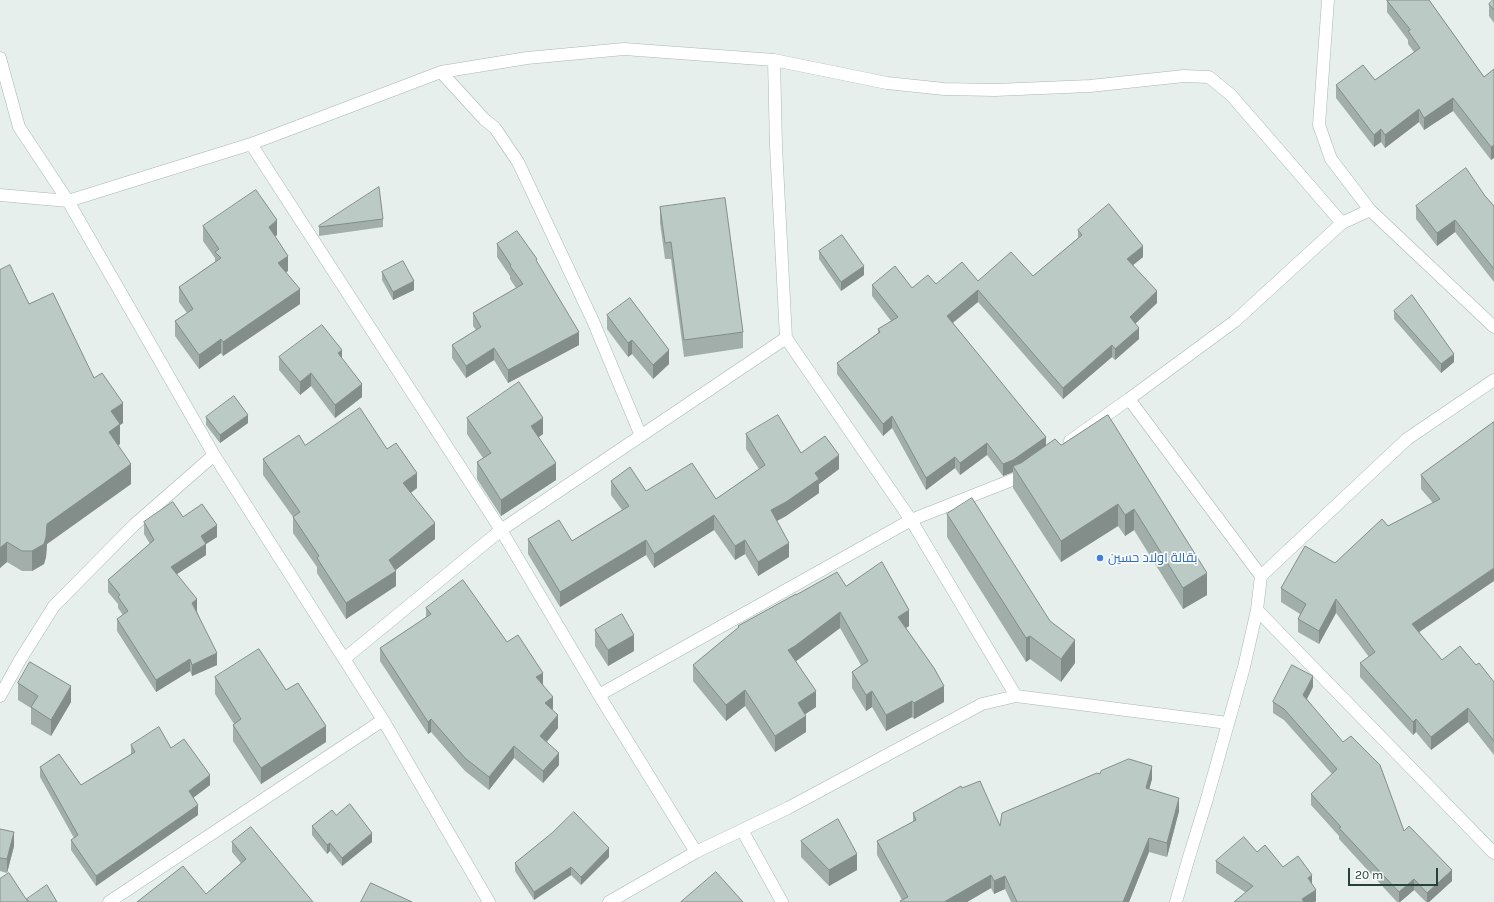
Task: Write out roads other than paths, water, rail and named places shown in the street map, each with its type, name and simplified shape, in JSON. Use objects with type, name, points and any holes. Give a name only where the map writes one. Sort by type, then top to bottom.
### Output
[{"type":"street","points":[[1328,0],[1319,125],[1331,159],[1370,210],[1494,327]]},
{"type":"street","points":[[0,195],[68,201],[250,144],[441,72],[527,58],[624,49],[774,60],[887,83],[944,89],[995,90],[1090,86],[1184,76],[1209,78],[1232,95],[1342,223]]},
{"type":"street","points":[[0,58],[19,127],[68,201],[214,455],[384,720],[489,902]]},
{"type":"street","points":[[774,60],[776,146],[786,338],[911,520],[1016,696]]},
{"type":"street","points":[[441,72],[484,119],[495,128],[518,162],[593,321],[641,436]]},
{"type":"street","points":[[250,144],[501,530],[599,695],[696,852]]},
{"type":"street","points":[[1061,447],[1235,321],[1342,223],[1370,210]]},
{"type":"street","points":[[344,659],[501,530],[786,338]]},
{"type":"street","points":[[1176,902],[1228,723],[1257,610],[1261,576],[1406,439],[1494,380]]},
{"type":"street","points":[[1129,399],[1261,576]]},
{"type":"street","points":[[0,696],[20,660],[54,606],[134,525],[214,455]]},
{"type":"street","points":[[599,695],[911,520],[1017,478],[1036,465]]},
{"type":"street","points":[[1257,610],[1494,853]]},
{"type":"street","points":[[609,902],[696,852],[788,808],[982,704],[1016,696],[1228,723]]},
{"type":"street","points":[[108,902],[384,720]]},
{"type":"street","points":[[742,830],[782,902]]},
{"type":"place","name":"بقالة اولاد حسين","points":[[1100,558]]}]
